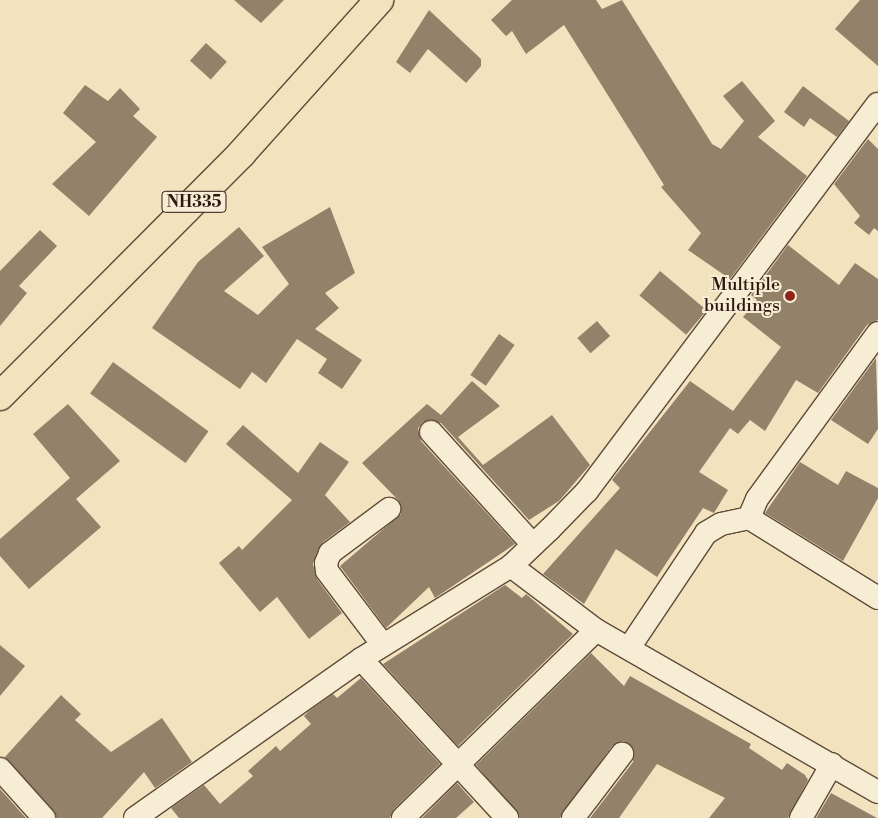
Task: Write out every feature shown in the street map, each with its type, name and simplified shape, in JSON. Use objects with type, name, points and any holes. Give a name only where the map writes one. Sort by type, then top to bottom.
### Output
[{"type":"highway","name":"NH335","points":[[0,396],[240,154],[379,0]]},
{"type":"street","points":[[135,818],[361,659],[511,566],[534,545],[587,491],[878,104]]},
{"type":"street","points":[[748,518],[757,499],[878,333]]},
{"type":"street","points":[[431,432],[534,545]]},
{"type":"street","points":[[383,645],[327,571],[326,563],[330,553],[389,509]]},
{"type":"street","points":[[629,648],[706,533],[721,524],[748,518],[878,598]]},
{"type":"street","points":[[511,566],[596,630],[878,792]]},
{"type":"street","points":[[403,818],[596,630]]},
{"type":"street","points":[[361,659],[455,766],[507,818]]},
{"type":"street","points":[[573,818],[622,754]]},
{"type":"street","points":[[801,818],[832,764]]},
{"type":"street","points":[[0,769],[44,818]]},
{"type":"building","points":[[234,0],[284,0],[261,23]]},
{"type":"building","points":[[512,0],[596,0],[602,9],[622,0],[712,144],[721,149],[744,121],[723,96],[742,81],[775,121],[758,137],[807,176],[730,279],[688,250],[701,233],[661,187],[664,185],[564,25],[526,54],[512,31],[506,36],[491,20]]},
{"type":"building","points":[[860,0],[878,0],[878,66],[835,29]]},
{"type":"building","points":[[429,10],[481,59],[481,66],[466,83],[428,49],[410,73],[396,62]]},
{"type":"building","points":[[206,43],[227,62],[211,80],[190,61]]},
{"type":"building","points":[[85,85],[108,101],[120,88],[140,109],[133,116],[157,137],[89,216],[52,184],[96,142],[63,113]]},
{"type":"building","points":[[803,86],[849,121],[837,137],[810,118],[804,127],[784,112]]},
{"type":"building","points":[[868,139],[878,149],[878,231],[874,228],[869,235],[854,223],[860,216],[834,184]]},
{"type":"building","points":[[330,207],[355,273],[325,293],[339,308],[315,329],[362,360],[342,389],[318,373],[327,359],[297,339],[266,383],[252,372],[240,389],[152,328],[198,262],[239,227],[264,256],[224,291],[258,315],[289,284],[262,247]]},
{"type":"building","points":[[40,230],[57,246],[19,286],[27,293],[0,326],[0,271]]},
{"type":"building","points":[[788,245],[839,285],[855,263],[878,279],[878,320],[867,325],[818,393],[796,380],[765,431],[750,420],[738,434],[730,428],[699,472],[728,490],[714,513],[703,508],[657,577],[616,549],[584,604],[543,574],[620,488],[612,480],[690,381],[733,411],[781,347],[743,317],[757,300],[751,295]]},
{"type":"building","points":[[660,271],[707,310],[686,335],[639,296]]},
{"type":"building","points":[[597,321],[610,336],[590,353],[577,338]]},
{"type":"building","points":[[499,334],[515,345],[486,386],[470,375]]},
{"type":"building","points":[[876,358],[878,429],[868,444],[831,420]]},
{"type":"building","points":[[113,362],[208,431],[186,463],[90,394]]},
{"type":"building","points":[[472,381],[500,406],[458,437],[483,465],[552,415],[590,465],[559,501],[529,520],[441,423],[423,422],[418,428],[421,441],[515,544],[435,598],[429,587],[386,628],[340,566],[401,514],[399,501],[362,463],[427,404],[441,415]]},
{"type":"building","points":[[68,404],[120,461],[76,499],[101,527],[29,589],[0,556],[0,539],[70,478],[33,434]]},
{"type":"building","points":[[243,425],[298,473],[320,442],[349,462],[325,495],[350,522],[322,543],[313,564],[317,579],[342,613],[309,639],[277,597],[260,612],[219,563],[239,546],[242,550],[292,500],[226,444]]},
{"type":"building","points":[[800,462],[838,485],[846,471],[878,488],[878,498],[843,561],[765,513]]},
{"type":"building","points":[[505,585],[522,598],[526,594],[573,634],[458,746],[383,664]]},
{"type":"building","points":[[0,645],[25,666],[0,696]]},
{"type":"building","points":[[591,653],[624,686],[630,676],[751,744],[749,748],[782,770],[787,763],[805,775],[808,780],[788,818],[709,818],[725,798],[657,764],[619,818],[590,818],[633,762],[634,749],[623,741],[612,746],[560,818],[520,818],[476,765]]},
{"type":"building","points":[[361,678],[440,764],[394,809],[390,818],[179,818],[171,808],[204,785],[220,804],[253,776],[248,771],[276,746],[280,751],[311,724],[304,716],[309,711],[333,694],[337,698]]},
{"type":"building","points":[[61,695],[81,714],[75,720],[111,752],[162,718],[192,762],[155,788],[144,772],[102,818],[57,818],[5,757]]},
{"type":"building","points":[[457,783],[474,802],[456,818],[422,818]]},
{"type":"building","points":[[0,789],[26,818],[0,818]]},
{"type":"building","points":[[831,793],[877,818],[816,818]]},
{"type":"place","name":"Multiple buildings","points":[[790,296]]}]
